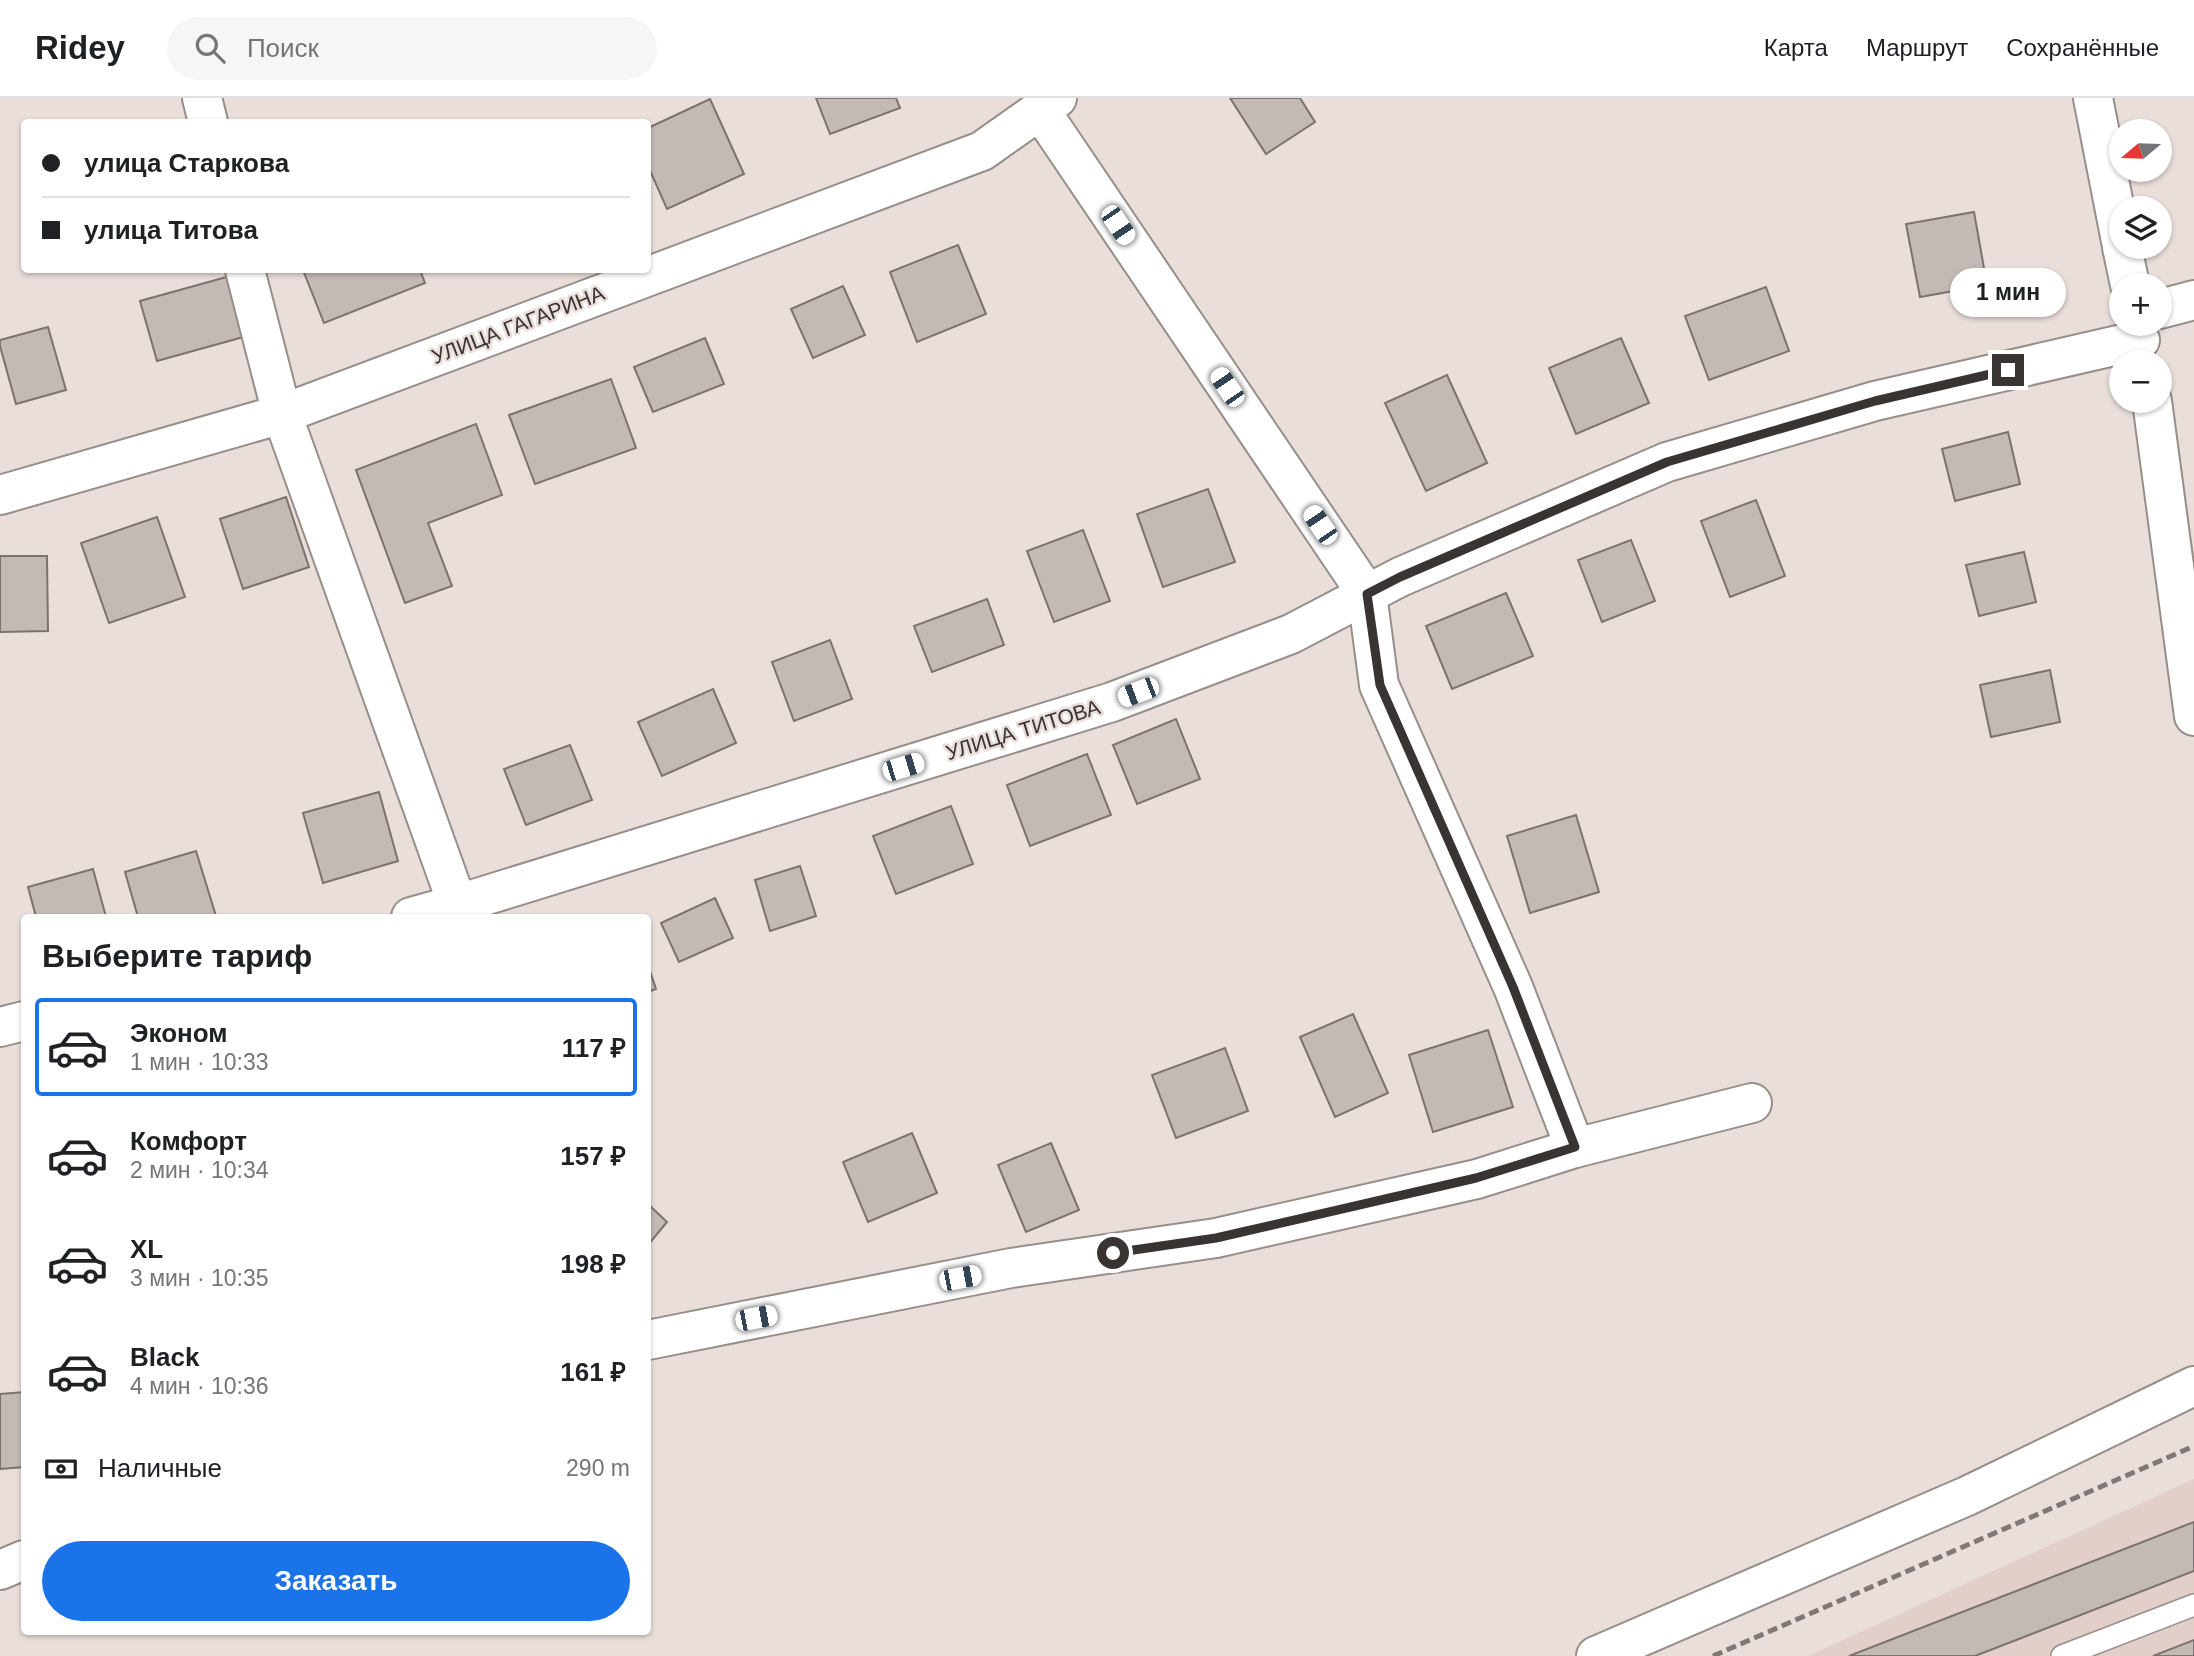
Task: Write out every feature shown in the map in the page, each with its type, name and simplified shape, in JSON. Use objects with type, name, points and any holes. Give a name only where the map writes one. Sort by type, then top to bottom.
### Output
[{"type":"street","points":[[202,98],[207,119]]},
{"type":"street","points":[[2093,98],[2112,196]]},
{"type":"street","points":[[1048,104],[1367,594],[1380,685],[1513,987],[1575,1147]]},
{"type":"street","name":"УЛИЦА ГАГАРИНА","points":[[0,495],[282,414],[982,151],[1048,104]]},
{"type":"street","points":[[246,273],[282,414],[460,911]]},
{"type":"street","name":"УЛИЦА ТИТОВА","points":[[2172,315],[2194,300]]},
{"type":"street","name":"УЛИЦА ТИТОВА","points":[[436,914],[460,911],[1112,702],[1291,634],[1400,577],[1667,462],[1875,401],[2137,336]]},
{"type":"street","points":[[2154,413],[2194,716]]},
{"type":"street","points":[[0,1027],[21,1022]]},
{"type":"street","points":[[651,1339],[1011,1268],[1216,1238],[1476,1178],[1575,1147],[1752,1103]]},
{"type":"street","points":[[1596,1656],[1967,1496],[2194,1386]]},
{"type":"street","points":[[0,1570],[21,1561]]},
{"type":"lane","points":[[2062,1656],[2194,1605]]},
{"type":"shaded area","points":[[2194,1479],[2194,1656],[1808,1656]]},
{"type":"building","points":[[816,98],[896,98],[900,108],[830,134]]},
{"type":"building","points":[[1230,98],[1300,98],[1315,122],[1266,154]]},
{"type":"building","points":[[710,99],[744,174],[667,209],[651,173],[651,127]]},
{"type":"building","points":[[1974,212],[1987,285],[1920,297],[1906,224]]},
{"type":"building","points":[[958,245],[986,314],[917,342],[890,272]]},
{"type":"building","points":[[304,273],[421,273],[425,283],[324,323]]},
{"type":"building","points":[[230,276],[247,336],[157,361],[140,301]]},
{"type":"building","points":[[843,286],[865,335],[813,358],[791,309]]},
{"type":"building","points":[[1766,287],[1789,351],[1709,380],[1685,316]]},
{"type":"building","points":[[48,327],[66,390],[16,404],[0,340]]},
{"type":"building","points":[[705,338],[724,384],[653,412],[634,367]]},
{"type":"building","points":[[1621,338],[1649,403],[1576,434],[1549,368]]},
{"type":"building","points":[[1447,375],[1487,463],[1426,491],[1385,403]]},
{"type":"building","points":[[611,379],[636,448],[535,484],[509,415]]},
{"type":"building","points":[[476,424],[502,495],[428,523],[452,586],[405,603],[356,470]]},
{"type":"building","points":[[2008,432],[2020,484],[1955,501],[1942,449]]},
{"type":"building","points":[[1208,489],[1235,562],[1163,587],[1137,514]]},
{"type":"building","points":[[286,497],[309,567],[243,589],[220,519]]},
{"type":"building","points":[[1756,500],[1785,576],[1730,597],[1701,521]]},
{"type":"building","points":[[157,517],[185,597],[109,623],[81,543]]},
{"type":"building","points":[[1083,530],[1110,601],[1054,622],[1027,551]]},
{"type":"building","points":[[1631,540],[1655,601],[1602,622],[1578,560]]},
{"type":"building","points":[[2024,552],[2036,602],[1979,616],[1966,565]]},
{"type":"building","points":[[0,556],[47,556],[48,631],[0,632]]},
{"type":"building","points":[[1506,593],[1533,656],[1452,689],[1426,626]]},
{"type":"building","points":[[987,599],[1004,645],[932,672],[914,626]]},
{"type":"building","points":[[830,640],[852,699],[794,721],[772,662]]},
{"type":"building","points":[[2050,670],[2060,722],[1991,737],[1980,685]]},
{"type":"building","points":[[713,689],[736,743],[662,776],[638,722]]},
{"type":"building","points":[[1176,719],[1200,779],[1137,804],[1113,745]]},
{"type":"building","points":[[570,745],[592,800],[526,825],[504,769]]},
{"type":"building","points":[[1087,754],[1111,815],[1030,846],[1007,785]]},
{"type":"building","points":[[379,792],[398,861],[323,883],[303,813]]},
{"type":"building","points":[[951,806],[973,864],[896,894],[873,836]]},
{"type":"building","points":[[1576,815],[1599,892],[1530,913],[1507,836]]},
{"type":"building","points":[[196,851],[215,914],[137,914],[125,872]]},
{"type":"building","points":[[800,866],[816,916],[770,931],[755,880]]},
{"type":"building","points":[[93,869],[105,914],[35,914],[28,887]]},
{"type":"building","points":[[715,898],[733,938],[679,962],[661,923]]},
{"type":"building","points":[[651,974],[656,989],[651,991]]},
{"type":"building","points":[[1353,1014],[1388,1093],[1335,1117],[1300,1037]]},
{"type":"building","points":[[1488,1030],[1513,1107],[1433,1132],[1409,1055]]},
{"type":"building","points":[[1225,1048],[1248,1111],[1176,1138],[1152,1075]]},
{"type":"building","points":[[912,1133],[937,1193],[868,1222],[843,1162]]},
{"type":"building","points":[[1051,1143],[1079,1210],[1026,1232],[998,1165]]},
{"type":"building","points":[[651,1207],[667,1222],[651,1241]]},
{"type":"building","points":[[21,1392],[21,1467],[0,1469],[0,1394]]},
{"type":"building","points":[[2194,1522],[2194,1571],[1975,1656],[1849,1656]]},
{"type":"building","points":[[2194,1640],[2194,1656],[2153,1656]]},
{"type":"railway","points":[[1713,1656],[2194,1446]]},
{"type":"route","points":[[1113,1253],[1216,1238],[1476,1178],[1575,1147],[1513,987],[1380,685],[1367,594],[1400,577],[1667,462],[1875,401],[2008,370]]}]
